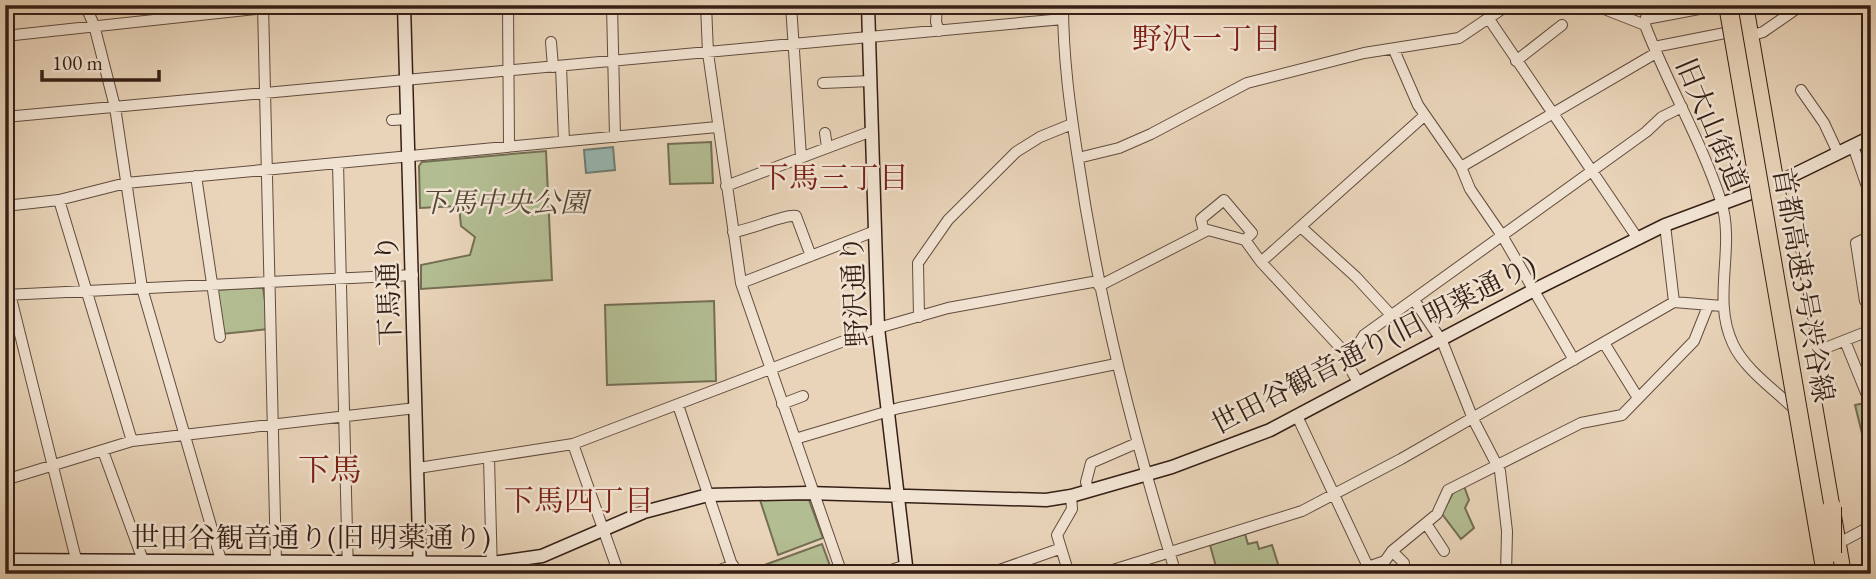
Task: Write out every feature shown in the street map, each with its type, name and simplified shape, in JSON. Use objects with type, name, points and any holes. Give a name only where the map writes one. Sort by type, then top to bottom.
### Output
[{"type":"highway","points":[[1720,5],[1755,191],[1818,574]]},
{"type":"highway","name":"首都高速3号渋谷線","points":[[1728,5],[1826,574]]},
{"type":"highway","name":"首都高速3号渋谷線","points":[[1738,5],[1835,574]]},
{"type":"highway","points":[[1744,5],[1843,574]]},
{"type":"highway","points":[[1832,507],[1835,574]]},
{"type":"street","points":[[85,5],[94,25],[116,107],[142,288],[223,568]]},
{"type":"street","points":[[5,36],[183,10],[294,5]]},
{"type":"street","name":"下馬通り","points":[[404,5],[420,568]]},
{"type":"street","points":[[508,5],[509,146]]},
{"type":"street","points":[[612,5],[615,137]]},
{"type":"street","points":[[706,5],[708,53],[717,127],[741,283],[842,574]]},
{"type":"street","points":[[791,5],[801,157]]},
{"type":"street","name":"野沢通り","points":[[868,5],[878,328],[906,569]]},
{"type":"street","points":[[937,5],[936,22],[939,31]]},
{"type":"street","points":[[1063,5],[1072,124],[1098,284],[1145,475],[1176,574]]},
{"type":"street","points":[[1078,158],[1119,148],[1151,134],[1247,83],[1364,53],[1459,38],[1508,5]]},
{"type":"street","points":[[1594,5],[1645,22],[1720,5]]},
{"type":"street","points":[[1645,22],[1648,5]]},
{"type":"street","points":[[1461,167],[1552,115],[1655,50],[1725,33],[1749,36],[1775,27],[1802,5]]},
{"type":"street","points":[[263,7],[276,562]]},
{"type":"street","points":[[5,117],[1063,19]]},
{"type":"street","points":[[1489,19],[1639,239]]},
{"type":"street","name":"旧大山街道","points":[[1645,22],[1655,50],[1698,138],[1721,203],[1727,236],[1723,306],[1728,332],[1740,356],[1791,406]]},
{"type":"street","points":[[1516,61],[1562,25]]},
{"type":"street","points":[[551,42],[557,67],[564,141]]},
{"type":"street","points":[[1394,50],[1408,87],[1424,116],[1461,167],[1470,190],[1503,237],[1574,360]]},
{"type":"street","points":[[823,83],[871,81]]},
{"type":"street","points":[[1801,90],[1824,123],[1838,153]]},
{"type":"street","points":[[1359,384],[1351,370],[1350,358],[1364,335],[1593,172],[1662,117],[1682,107]]},
{"type":"street","points":[[1261,262],[1424,116]]},
{"type":"street","points":[[391,120],[408,119]]},
{"type":"street","points":[[919,317],[918,263],[948,220],[1016,152],[1072,124]]},
{"type":"street","points":[[5,206],[59,200],[126,183],[717,127]]},
{"type":"street","points":[[726,186],[872,131]]},
{"type":"street","points":[[825,133],[827,147]]},
{"type":"street","name":"世田谷観音通り(旧 明薬通り)","points":[[5,560],[144,561],[223,568],[276,562],[348,568],[492,569],[542,556],[659,507],[708,495],[814,494],[1028,501],[1071,496],[1225,449],[1297,416],[1534,290],[1665,225],[1774,184],[1871,137]]},
{"type":"street","points":[[1853,146],[1871,198]]},
{"type":"street","points":[[338,163],[348,568]]},
{"type":"street","points":[[196,176],[220,337]]},
{"type":"street","points":[[59,200],[132,441]]},
{"type":"street","points":[[1204,232],[1201,219],[1224,200],[1252,233],[1245,240]]},
{"type":"street","points":[[733,232],[763,226],[790,215],[796,216],[811,256]]},
{"type":"street","points":[[1665,225],[1674,302]]},
{"type":"street","points":[[1302,228],[1356,277],[1391,315]]},
{"type":"street","points":[[741,283],[875,231]]},
{"type":"street","points":[[418,468],[573,444],[878,328],[974,303],[1098,284],[1204,232],[1245,240],[1261,262],[1350,358]]},
{"type":"street","points":[[1865,302],[1856,243],[1871,236]]},
{"type":"street","points":[[5,274],[8,295],[77,561],[83,574]]},
{"type":"street","points":[[8,295],[413,275]]},
{"type":"street","points":[[1414,300],[1442,341],[1473,419],[1499,469],[1507,531],[1506,574]]},
{"type":"street","points":[[1100,574],[1302,511],[1334,496],[1674,302],[1723,306]]},
{"type":"street","points":[[1348,574],[1370,571],[1385,561],[1392,551],[1427,525],[1446,500],[1448,491],[1499,469],[1581,423],[1622,415],[1695,341],[1708,306]]},
{"type":"street","points":[[1805,356],[1871,330]]},
{"type":"street","points":[[1845,341],[1871,405]]},
{"type":"street","points":[[1604,343],[1638,398]]},
{"type":"street","points":[[794,439],[888,410],[1116,364]]},
{"type":"street","points":[[782,404],[803,396]]},
{"type":"street","points":[[678,405],[734,570],[709,574]]},
{"type":"street","points":[[5,481],[132,441],[416,408]]},
{"type":"street","points":[[1297,416],[1370,571]]},
{"type":"street","points":[[1089,491],[1086,482],[1091,463],[1137,443]]},
{"type":"street","points":[[573,444],[619,574]]},
{"type":"street","points":[[103,451],[148,574]]},
{"type":"street","points":[[489,458],[492,569]]},
{"type":"street","points":[[1069,574],[1059,549],[1057,535],[1072,509],[1071,496]]},
{"type":"street","points":[[1427,525],[1444,551]]},
{"type":"street","points":[[1839,543],[1871,526]]},
{"type":"street","points":[[995,573],[1059,549]]},
{"type":"street","points":[[1392,551],[1404,564]]},
{"type":"street","points":[[880,574],[906,569]]},
{"type":"green space","points":[[711,142],[713,183],[670,184],[668,144]]},
{"type":"green space","name":"下馬中央公園","points":[[546,151],[552,280],[421,289],[421,265],[470,255],[475,237],[461,226],[459,206],[420,208],[419,166],[422,162]]},
{"type":"green space","points":[[263,287],[269,329],[222,334],[215,290]]},
{"type":"green space","points":[[714,301],[716,381],[607,385],[605,305]]},
{"type":"green space","points":[[1870,402],[1871,405],[1870,466],[1855,405]]},
{"type":"green space","points":[[1464,486],[1469,500],[1465,508],[1474,528],[1461,539],[1442,514],[1454,491]]},
{"type":"green space","points":[[760,500],[809,500],[823,538],[778,555]]},
{"type":"green space","points":[[1245,534],[1248,544],[1257,542],[1259,549],[1272,545],[1278,564],[1274,574],[1218,574],[1210,545]]},
{"type":"green space","points":[[822,544],[833,574],[747,574],[748,571]]},
{"type":"water","points":[[613,147],[615,170],[586,173],[584,150]]},
{"type":"district","name":"野沢一丁目","points":[[1207,39]]},
{"type":"district","name":"下馬三丁目","points":[[834,178]]},
{"type":"district","name":"下馬","points":[[330,470]]},
{"type":"district","name":"下馬四丁目","points":[[579,501]]}]
